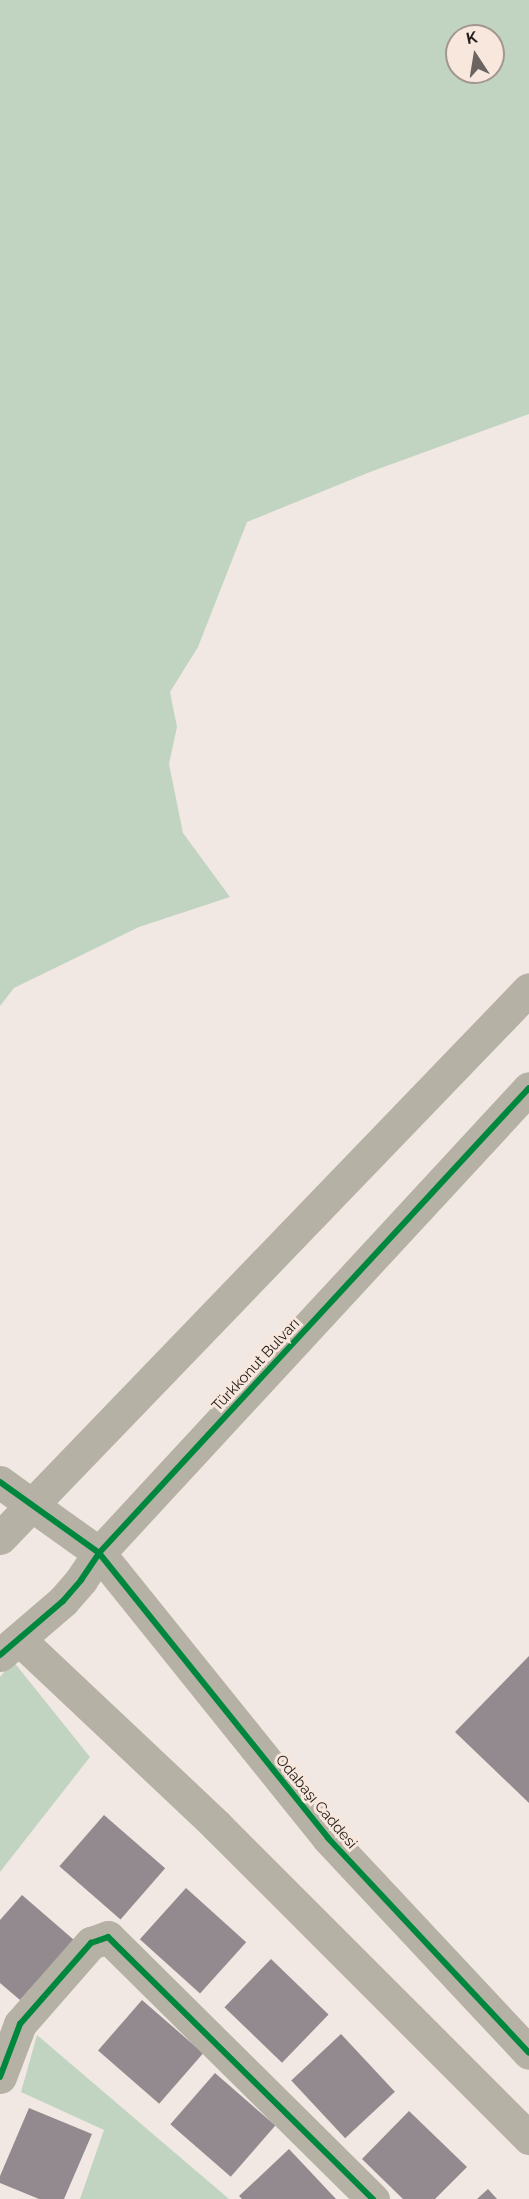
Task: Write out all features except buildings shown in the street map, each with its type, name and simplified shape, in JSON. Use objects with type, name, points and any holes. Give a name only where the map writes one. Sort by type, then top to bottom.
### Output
[{"type":"street","points":[[0,1538],[529,989]]},
{"type":"street","name":"Türkkonut Bulvarı","points":[[7,1640],[63,1601],[99,1553],[529,1088]]},
{"type":"street","name":"Odabaşı Caddesi","points":[[0,1482],[99,1553],[328,1838],[529,2053]]},
{"type":"street","points":[[7,1640],[216,1825],[529,2138]]},
{"type":"street","points":[[0,2077],[20,2024],[91,1943],[108,1937],[369,2198]]},
{"type":"green space","points":[[0,0],[529,0],[529,414],[370,472],[247,522],[198,647],[170,692],[177,727],[169,764],[183,833],[230,897],[139,927],[14,988],[0,1006]]},
{"type":"green space","points":[[13,1661],[90,1757],[0,1872],[0,1677]]},
{"type":"green space","points":[[37,2035],[229,2199],[80,2199],[104,2130],[21,2092]]},
{"type":"cycle path","points":[[0,1655],[63,1601],[99,1553],[529,1088]]},
{"type":"cycle path","points":[[0,1482],[99,1553],[328,1838],[529,2053]]},
{"type":"cycle path","points":[[0,2077],[20,2024],[91,1943],[108,1937],[373,2199]]}]
